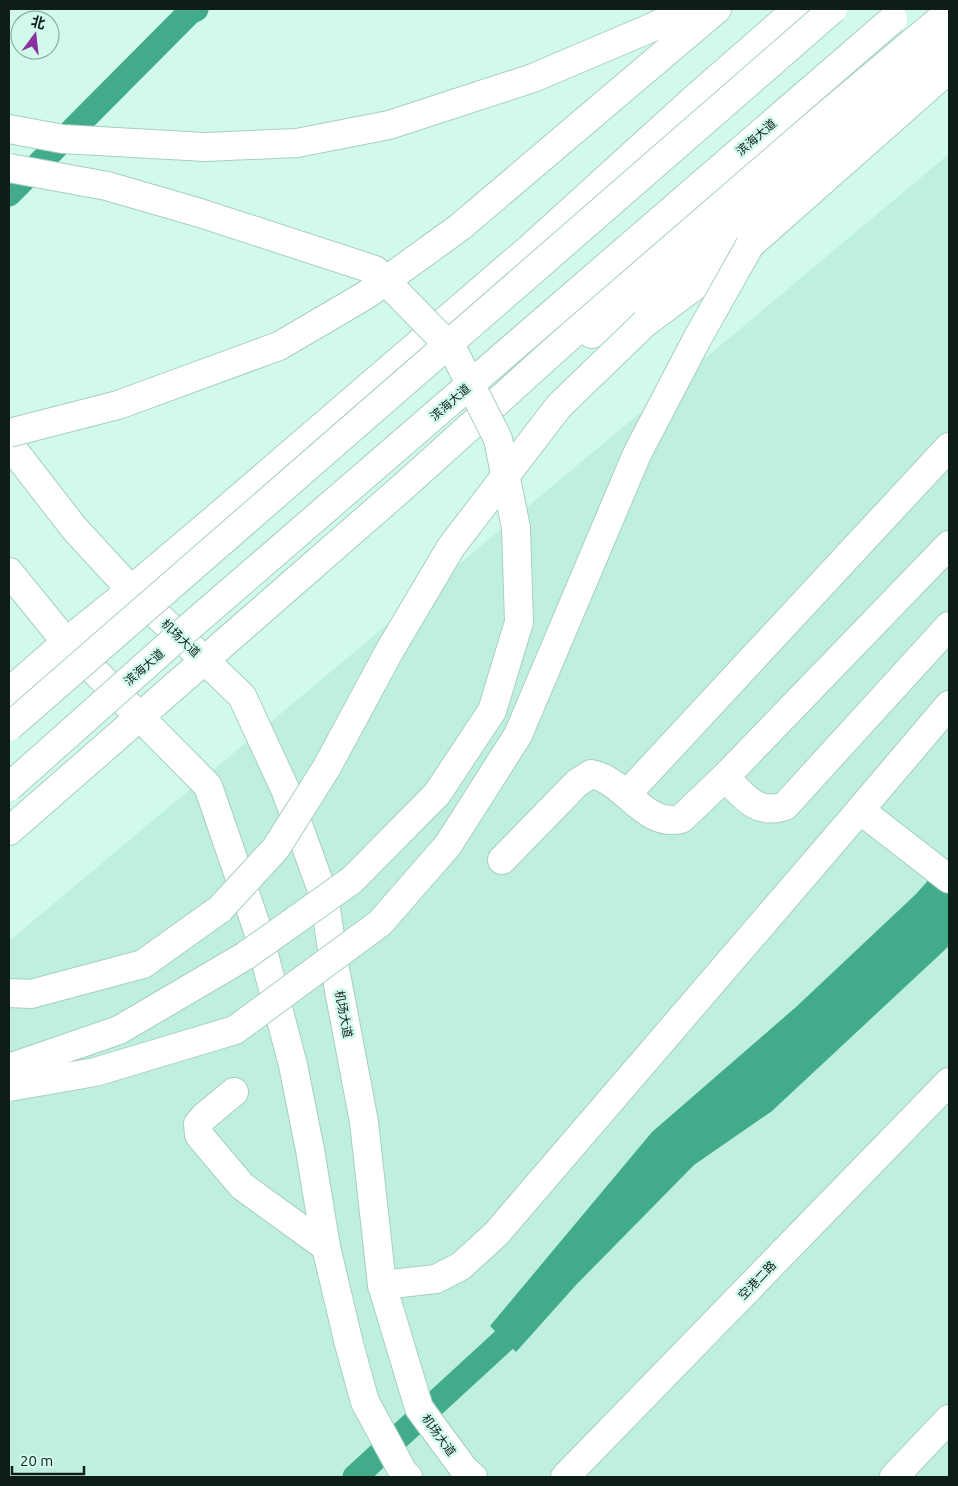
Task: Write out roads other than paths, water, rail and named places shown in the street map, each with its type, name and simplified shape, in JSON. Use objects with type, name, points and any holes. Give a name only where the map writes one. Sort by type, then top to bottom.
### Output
[{"type":"main road","points":[[9,129],[63,139],[206,147],[297,143],[389,125],[533,78],[653,27],[687,9]]},
{"type":"main road","points":[[9,433],[118,405],[279,346],[366,295],[460,227],[717,9]]},
{"type":"main road","points":[[9,692],[530,248],[797,9]]},
{"type":"main road","points":[[9,727],[833,9]]},
{"type":"main road","points":[[9,831],[404,486],[662,253],[949,12]]},
{"type":"main road","name":"滨海大道","points":[[9,787],[172,642],[899,14]]},
{"type":"main road","points":[[518,383],[653,294],[949,35]]},
{"type":"main road","points":[[9,993],[31,994],[143,964],[220,909],[276,848],[327,767],[390,650],[451,548],[559,406],[645,323],[750,245],[949,69]]},
{"type":"main road","points":[[9,168],[107,186],[200,213],[375,270],[453,350],[498,439],[516,528],[519,622],[492,711],[437,794],[352,880],[245,956],[119,1030],[9,1068]]},
{"type":"main road","points":[[9,1087],[95,1072],[235,1030],[380,923],[448,845],[518,735],[637,454],[697,339],[750,245]]},
{"type":"main road","name":"机场大道","points":[[9,444],[74,528],[131,590],[242,696],[285,789],[324,896],[335,968],[364,1122],[382,1286],[419,1408],[464,1469],[473,1477]]},
{"type":"main road","points":[[627,794],[949,447]]},
{"type":"main road","points":[[502,860],[583,777],[591,774],[600,775],[627,794],[649,813],[662,819],[673,821],[682,819],[949,545]]},
{"type":"main road","points":[[9,572],[66,642],[208,786],[257,928],[293,1065],[310,1150],[326,1247],[365,1402],[403,1472],[408,1477]]},
{"type":"main road","points":[[725,776],[750,802],[762,808],[774,810],[785,806],[949,626]]},
{"type":"main road","points":[[382,1286],[436,1279],[461,1266],[496,1234],[949,705]]},
{"type":"main road","points":[[860,810],[944,874]]},
{"type":"main road","name":"空港二路","points":[[565,1477],[949,1082]]},
{"type":"main road","points":[[234,1092],[198,1124],[199,1135],[242,1186],[326,1247]]},
{"type":"main road","points":[[894,1477],[949,1419]]},
{"type":"waterway","points":[[9,194],[190,12],[196,9]]},
{"type":"waterway","points":[[355,1477],[516,1329]]}]
